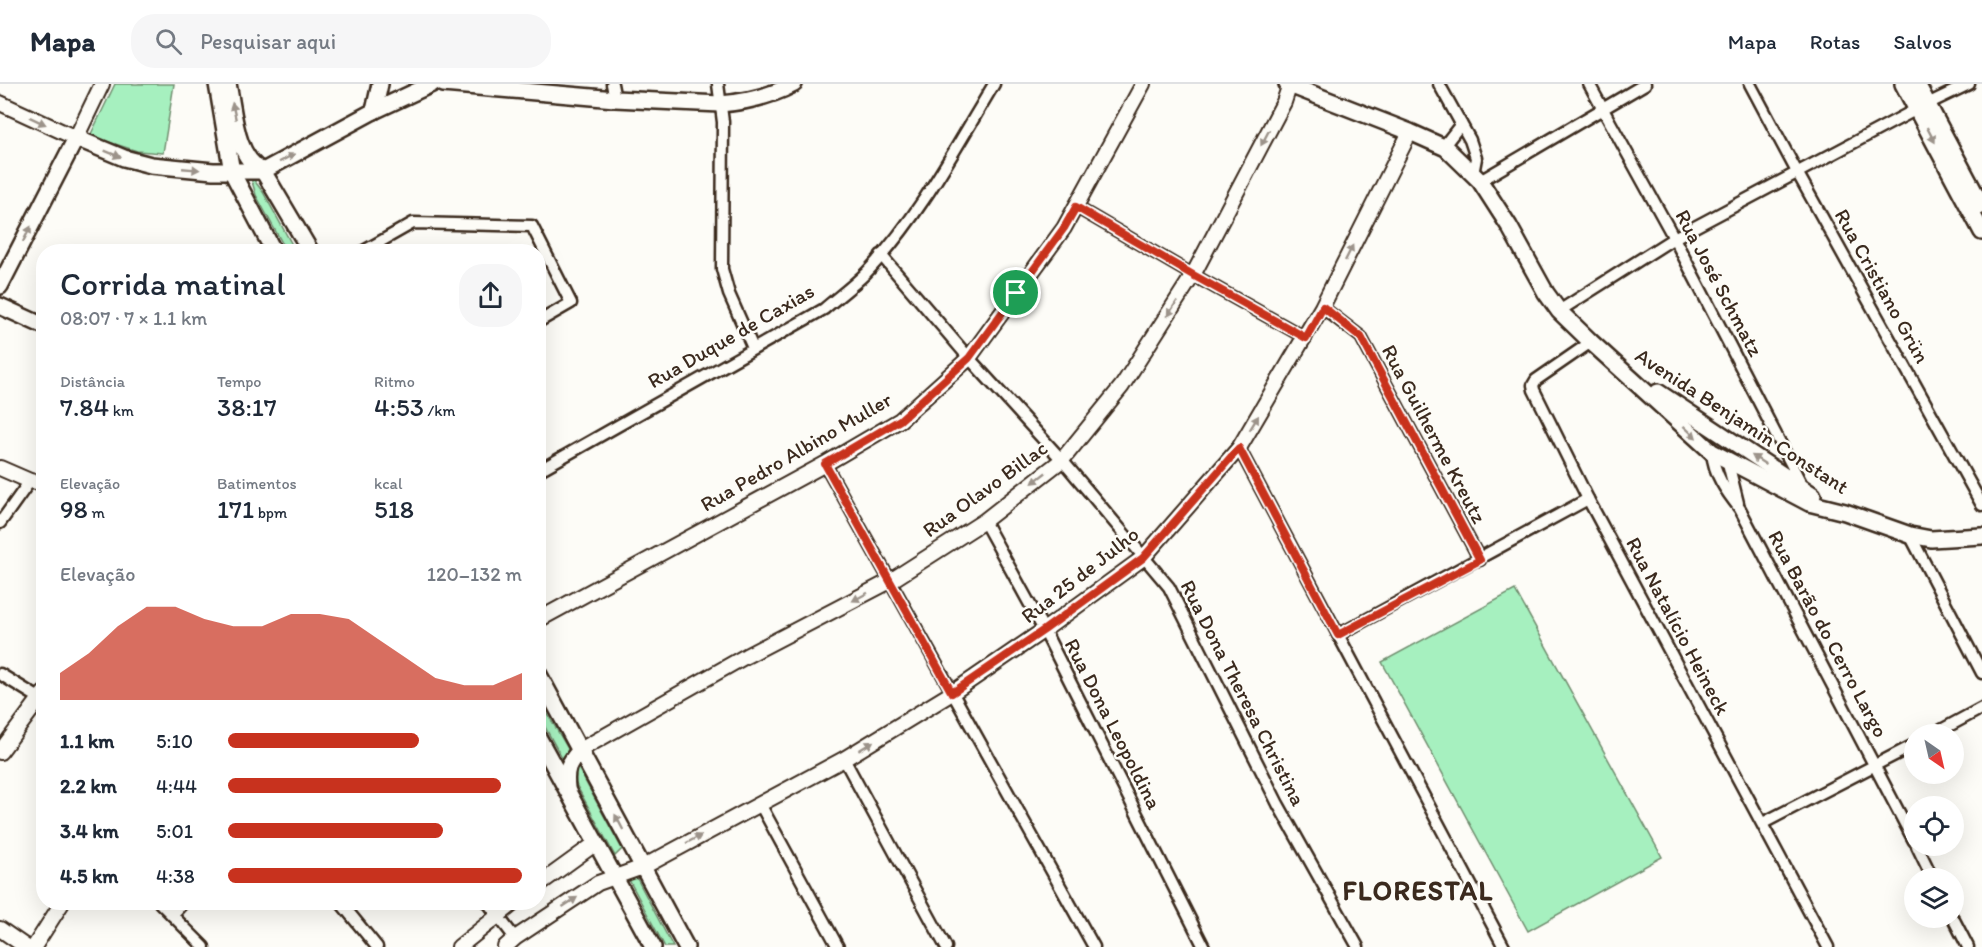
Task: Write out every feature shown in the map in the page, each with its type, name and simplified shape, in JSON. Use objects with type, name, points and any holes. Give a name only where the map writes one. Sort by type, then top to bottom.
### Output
[{"type":"main road","points":[[217,84],[231,172],[270,244]]},
{"type":"main road","points":[[228,84],[242,148],[252,166],[263,171],[305,244]]},
{"type":"main road","points":[[374,111],[380,84]]},
{"type":"main road","points":[[0,286],[76,138],[124,158],[152,165],[231,172],[263,171],[374,111],[432,84]]},
{"type":"main road","points":[[443,84],[613,91],[720,104],[757,98],[794,84]]},
{"type":"main road","name":"Avenida Benjamin Constant","points":[[1289,84],[1443,147],[1476,178],[1509,226],[1546,293],[1560,311],[1712,452],[1806,497],[1910,536],[1931,539],[1982,537]]},
{"type":"main road","points":[[1903,84],[1922,107],[1982,206]]},
{"type":"main road","points":[[1917,84],[1922,107],[1982,232]]},
{"type":"main road","points":[[0,306],[36,322]]},
{"type":"main road","name":"Avenida Benjamin Constant","points":[[1616,364],[1728,439],[1806,497]]},
{"type":"main road","points":[[1712,452],[1715,440],[1728,439],[1727,459]]},
{"type":"main road","points":[[546,688],[686,947]]},
{"type":"main road","points":[[567,789],[566,773],[580,750]]},
{"type":"main road","points":[[546,751],[654,947]]},
{"type":"street","points":[[0,103],[76,138],[102,84]]},
{"type":"street","points":[[718,84],[723,122],[722,269],[729,294],[753,348]]},
{"type":"street","name":"Rua Duque de Caxias","points":[[546,466],[824,309],[866,274],[912,215],[994,84]]},
{"type":"street","name":"Rua Pedro Albino Muller","points":[[546,616],[825,464],[900,420],[969,358],[1064,228],[1143,84]]},
{"type":"street","name":"Rua Olavo Billac","points":[[580,750],[746,656],[891,580],[984,521],[1062,460],[1122,386],[1193,275],[1284,102],[1289,84]]},
{"type":"street","points":[[1439,84],[1470,140],[1476,158],[1476,178],[1645,84]]},
{"type":"street","name":"Rua José Schmatz","points":[[1589,84],[1674,238],[1806,497]]},
{"type":"street","name":"Rua Cristiano Grün","points":[[1750,84],[1982,505]]},
{"type":"street","points":[[1560,311],[1674,238],[1970,84]]},
{"type":"street","points":[[1443,147],[1461,124]]},
{"type":"street","name":"Rua 25 de Julho","points":[[510,942],[598,883],[643,867],[844,759],[952,693],[1143,558],[1239,448],[1323,307],[1410,132]]},
{"type":"street","points":[[1076,207],[1306,338]]},
{"type":"street","points":[[376,244],[413,223],[532,226],[541,244]]},
{"type":"street","points":[[546,254],[571,303],[546,317]]},
{"type":"street","name":"Rua Dona Theresa Christina","points":[[881,255],[969,358],[1062,460],[1168,587],[1278,804],[1358,947]]},
{"type":"street","name":"Rua Guilherme Kreutz","points":[[1323,307],[1361,337],[1480,560]]},
{"type":"street","name":"Rua Natalício Heineck","points":[[1591,342],[1536,380],[1533,385],[1534,390],[1588,499],[1828,947]]},
{"type":"street","points":[[1239,448],[1504,947]]},
{"type":"street","name":"Rua Barão do Cerro Largo","points":[[1712,452],[1713,467],[1717,475],[1740,509],[1904,821]]},
{"type":"street","name":"Rua Barão do Cerro Largo","points":[[1727,459],[1740,509]]},
{"type":"street","points":[[825,464],[1094,947]]},
{"type":"street","points":[[0,468],[36,482]]},
{"type":"street","points":[[0,523],[36,483]]},
{"type":"street","points":[[1338,635],[1480,560],[1588,499]]},
{"type":"street","name":"Rua Dona Leopoldina","points":[[984,521],[1044,630],[1204,947]]},
{"type":"street","points":[[1910,536],[1982,673]]},
{"type":"street","points":[[0,674],[36,694]]},
{"type":"street","points":[[0,752],[36,705]]},
{"type":"street","points":[[1952,724],[1982,708]]},
{"type":"street","points":[[1763,823],[1904,750]]},
{"type":"street","points":[[844,759],[946,947]]},
{"type":"street","points":[[760,804],[838,947]]},
{"type":"street","points":[[546,879],[596,843]]},
{"type":"street","points":[[34,947],[58,910]]},
{"type":"street","points":[[167,910],[204,947]]},
{"type":"street","points":[[172,915],[177,910]]},
{"type":"street","points":[[346,910],[377,947]]},
{"type":"street","points":[[493,910],[510,942]]},
{"type":"street","points":[[459,947],[505,910]]},
{"type":"street","points":[[1958,928],[1968,947]]},
{"type":"street","points":[[0,929],[26,947]]},
{"type":"green space","points":[[115,84],[174,84],[163,153],[137,151],[90,136]]},
{"type":"green space","points":[[250,175],[263,192],[292,244],[283,244],[256,195]]},
{"type":"green space","points":[[1515,590],[1662,857],[1528,931],[1382,662]]},
{"type":"green space","points":[[546,711],[568,749],[563,760],[546,729]]},
{"type":"green space","points":[[577,766],[622,849],[615,856],[572,777]]},
{"type":"green space","points":[[634,873],[673,947],[665,947],[627,876]]},
{"type":"district","name":"FLORESTAL","points":[[1418,891]]},
{"type":"route","points":[[1076,207],[1306,338],[1323,307],[1361,337],[1480,560],[1338,635],[1239,448],[1143,558],[952,693],[825,464],[900,420],[969,358],[1016,293],[1064,228],[1076,207]]}]
